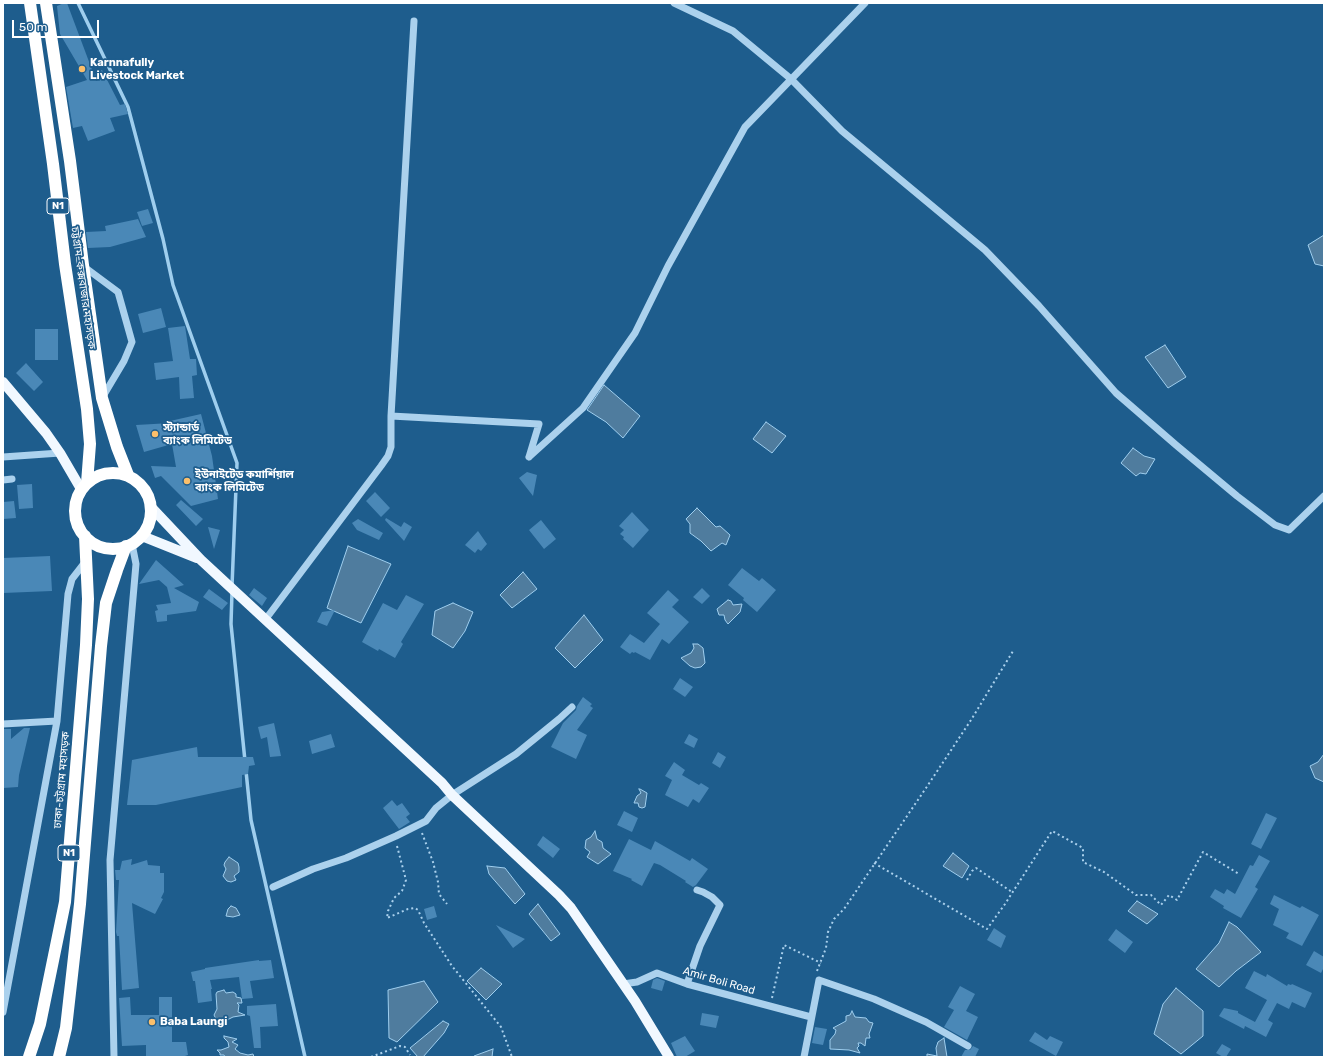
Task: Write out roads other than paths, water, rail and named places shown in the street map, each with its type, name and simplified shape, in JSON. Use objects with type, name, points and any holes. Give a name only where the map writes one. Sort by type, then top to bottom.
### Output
[{"type":"highway","name":"চট্টগ্রাম-কক্সবাজার মহাসড়ক","points":[[30,3],[54,164],[65,264],[87,409],[90,444],[84,486]]},
{"type":"highway","name":"চট্টগ্রাম-কক্সবাজার মহাসড়ক","points":[[46,3],[70,161],[102,398],[117,447],[128,475]]},
{"type":"highway","points":[[84,486],[99,475],[114,472],[128,475]]},
{"type":"highway","name":"N1","points":[[128,475],[139,483],[148,494],[151,507]]},
{"type":"highway","name":"N1","points":[[84,486],[76,501],[75,513],[78,525],[85,536],[86,561]]},
{"type":"highway","points":[[85,536],[97,545],[112,549],[129,545],[142,536],[150,522],[151,507]]},
{"type":"highway","name":"N1","points":[[59,1057],[66,1028],[80,904],[101,646],[106,603],[117,570],[129,545]]},
{"type":"highway","name":"ঢাকা-চট্টগ্রাম মহাসড়ক","points":[[29,1057],[40,1024],[65,902],[86,645],[88,600],[86,561]]},
{"type":"main road","points":[[3,382],[46,433],[84,486]]},
{"type":"main road","points":[[151,507],[201,560],[442,783],[452,795],[559,895],[571,908],[635,1001],[669,1057]]},
{"type":"main road","points":[[142,536],[201,560]]},
{"type":"street","points":[[674,3],[733,31],[791,79],[842,131],[985,250],[1038,306],[1116,393],[1176,446],[1275,525],[1289,530],[1324,496]]},
{"type":"street","points":[[391,416],[539,424],[529,457],[584,408],[635,333],[668,266],[745,127],[865,3]]},
{"type":"street","points":[[265,620],[388,456],[391,447],[391,416],[414,22]]},
{"type":"street","points":[[83,265],[118,292],[132,342],[124,361],[102,398]]},
{"type":"street","points":[[3,457],[60,453]]},
{"type":"street","points":[[3,480],[12,479]]},
{"type":"street","points":[[114,1057],[110,860],[136,564],[129,545]]},
{"type":"street","points":[[3,1012],[57,721],[68,594],[72,579],[86,561]]},
{"type":"street","points":[[273,887],[313,869],[346,858],[426,821],[436,808],[452,795],[516,754],[560,719],[572,707]]},
{"type":"street","points":[[3,724],[57,721]]},
{"type":"street","points":[[687,984],[700,946],[720,904],[704,892],[697,890]]},
{"type":"street","name":"Amir Boli Road","points":[[623,984],[637,982],[657,973],[687,984],[811,1017]]},
{"type":"street","points":[[804,1057],[819,980],[874,999],[920,1019],[968,1046]]},
{"type":"water","points":[[1324,235],[1324,266],[1315,264],[1308,245]]},
{"type":"water","points":[[1165,345],[1186,377],[1168,388],[1145,357]]},
{"type":"water","points":[[604,385],[640,416],[623,438],[606,422],[587,410]]},
{"type":"water","points":[[766,422],[786,436],[772,453],[753,439]]},
{"type":"water","points":[[1133,448],[1144,456],[1155,459],[1146,474],[1140,473],[1136,476],[1121,463]]},
{"type":"water","points":[[697,508],[716,527],[720,526],[730,535],[726,545],[722,543],[711,551],[690,533],[690,524],[686,519]]},
{"type":"water","points":[[348,546],[391,564],[361,623],[327,608]]},
{"type":"water","points":[[523,572],[537,589],[512,608],[500,595]]},
{"type":"water","points":[[728,600],[731,601],[733,605],[742,604],[740,612],[728,624],[724,615],[719,615],[717,609]]},
{"type":"water","points":[[453,603],[473,612],[465,631],[453,648],[432,635],[435,611]]},
{"type":"water","points":[[584,615],[603,640],[575,668],[555,648]]},
{"type":"water","points":[[693,644],[698,644],[703,648],[705,663],[701,667],[695,668],[690,666],[681,658],[691,653],[694,648]]},
{"type":"water","points":[[1324,754],[1324,782],[1315,778],[1310,766],[1318,762]]},
{"type":"water","points":[[639,789],[647,793],[645,807],[642,808],[639,807],[638,803],[634,803],[637,796],[641,793]]},
{"type":"water","points":[[595,831],[597,839],[602,842],[603,848],[611,854],[598,864],[587,857],[590,852],[585,848],[586,840],[591,837]]},
{"type":"water","points":[[953,853],[969,866],[962,878],[943,866]]},
{"type":"water","points":[[229,857],[238,863],[239,867],[239,872],[234,876],[236,880],[231,882],[227,881],[223,876],[226,869],[224,865]]},
{"type":"water","points":[[487,866],[505,868],[525,894],[515,904],[489,874]]},
{"type":"water","points":[[1137,901],[1158,914],[1147,924],[1128,911]]},
{"type":"water","points":[[538,904],[560,934],[551,941],[529,914]]},
{"type":"water","points":[[231,906],[236,908],[240,915],[233,917],[226,916],[228,909]]},
{"type":"water","points":[[1229,922],[1237,927],[1261,952],[1236,971],[1219,987],[1196,969],[1219,943]]},
{"type":"water","points":[[481,968],[502,984],[486,1000],[467,981]]},
{"type":"water","points":[[424,981],[438,1002],[397,1042],[389,1038],[388,990]]},
{"type":"water","points":[[1176,988],[1203,1011],[1203,1036],[1181,1054],[1154,1034],[1163,1004]]},
{"type":"water","points":[[224,990],[226,993],[233,992],[236,994],[236,997],[241,998],[242,1003],[237,1003],[239,1005],[238,1012],[245,1015],[233,1017],[227,1020],[220,1019],[218,1023],[214,1015],[217,1009],[216,994],[217,992]]},
{"type":"water","points":[[852,1011],[855,1017],[866,1018],[869,1022],[873,1023],[869,1034],[870,1038],[866,1038],[865,1046],[858,1043],[859,1046],[857,1048],[860,1053],[849,1050],[830,1049],[830,1040],[835,1034],[836,1030],[833,1028],[846,1021],[846,1016],[850,1015]]},
{"type":"water","points":[[443,1021],[449,1024],[444,1033],[423,1057],[418,1057],[410,1048]]},
{"type":"water","points":[[224,1036],[237,1039],[232,1042],[238,1045],[235,1049],[240,1053],[248,1055],[253,1054],[254,1057],[225,1057],[224,1055],[220,1055],[217,1050],[229,1047]]},
{"type":"water","points":[[944,1038],[947,1057],[927,1057],[927,1054],[937,1056],[936,1048],[938,1042]]},
{"type":"water","points":[[493,1049],[492,1057],[473,1057],[474,1056]]},
{"type":"waterway","points":[[78,3],[128,107],[163,239],[173,285],[237,463],[232,586]]},
{"type":"waterway","points":[[232,592],[231,624],[245,761]]},
{"type":"waterway","points":[[246,771],[251,820],[305,1057]]},
{"type":"place","name":"Karnnafully Livestock Market","points":[[82,69]]},
{"type":"place","name":"স্ট্যান্ডার্ড ব্যাংক লিমিটেড","points":[[155,434]]},
{"type":"place","name":"ইউনাইটেড কমার্শিয়াল ব্যাংক লিমিটেড","points":[[187,481]]},
{"type":"place","name":"Baba Laungi","points":[[152,1022]]}]
